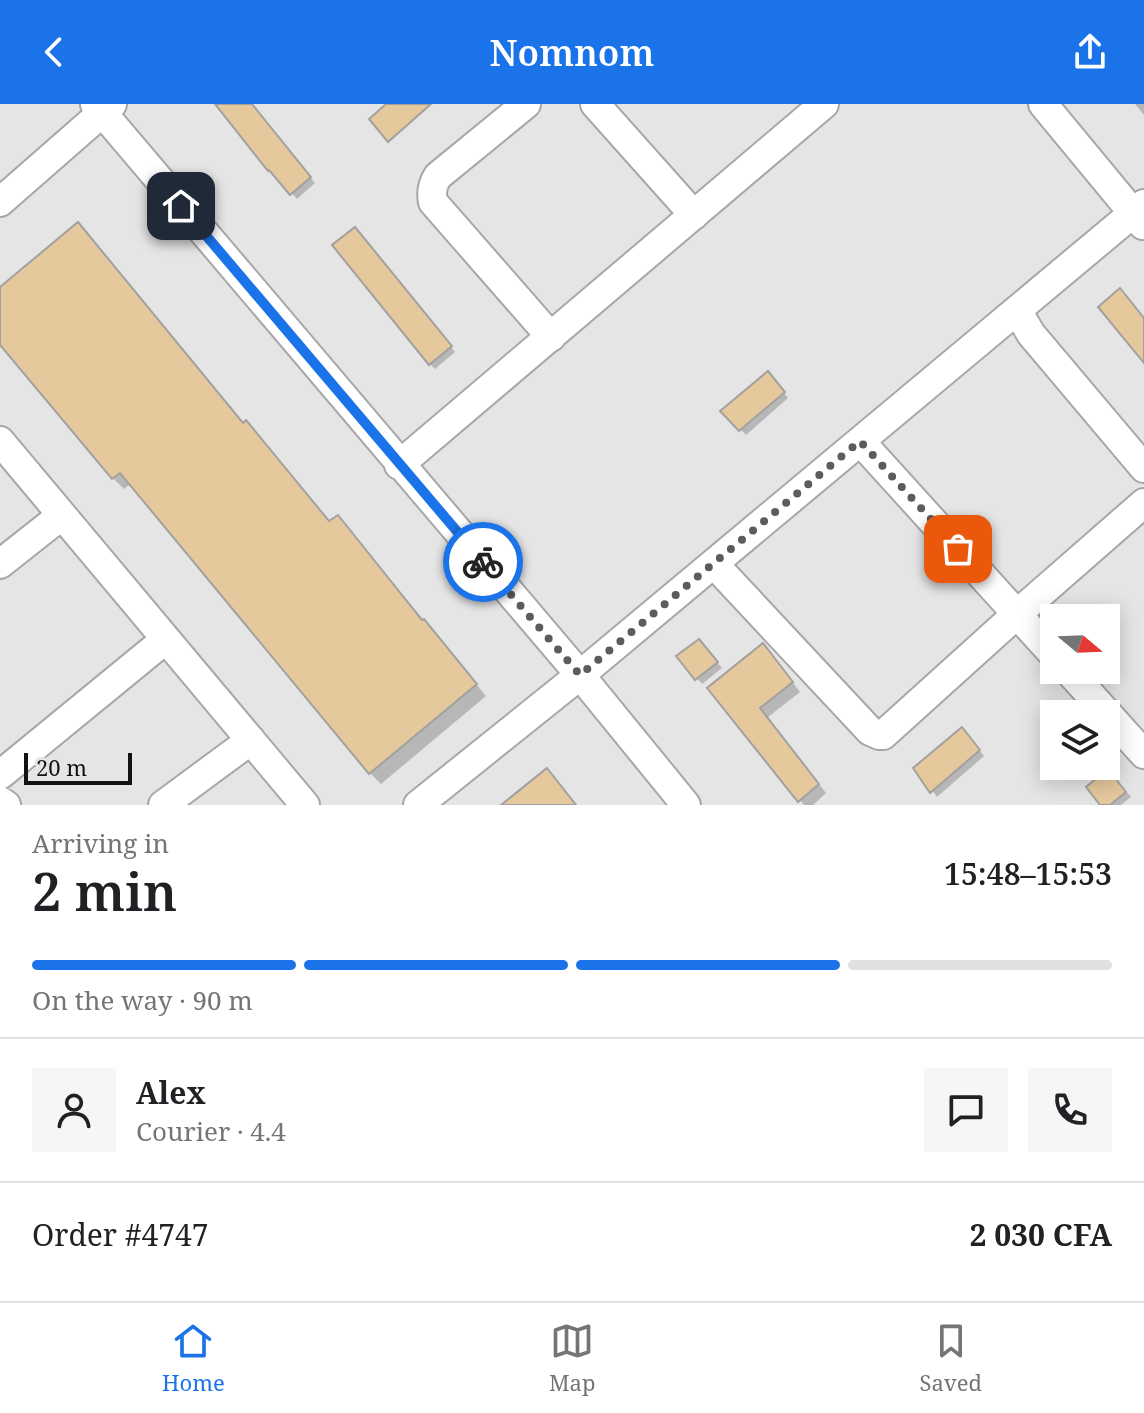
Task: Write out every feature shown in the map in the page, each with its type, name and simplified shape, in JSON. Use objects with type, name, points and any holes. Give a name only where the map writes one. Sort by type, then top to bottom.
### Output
[{"type":"street","points":[[526,104],[438,176],[431,195],[433,202],[551,337]]},
{"type":"street","points":[[595,104],[694,215]]},
{"type":"street","points":[[399,465],[824,104]]},
{"type":"street","points":[[418,805],[580,675],[1017,310],[1140,214],[1043,104]]},
{"type":"street","points":[[0,202],[103,107],[686,805]]},
{"type":"street","points":[[1017,310],[1031,334],[1144,468]]},
{"type":"street","points":[[0,441],[305,805]]},
{"type":"street","points":[[860,441],[1040,639]]},
{"type":"street","points":[[714,564],[870,731],[879,735],[889,732],[1144,503]]},
{"type":"street","points":[[0,564],[62,515]]},
{"type":"street","points":[[0,775],[166,639]]},
{"type":"street","points":[[1081,684],[1144,754]]},
{"type":"street","points":[[163,805],[251,740]]},
{"type":"street","points":[[0,801],[6,805]]},
{"type":"building","points":[[215,104],[252,104],[311,177],[290,195]]},
{"type":"building","points":[[386,104],[431,104],[388,142],[369,119]]},
{"type":"building","points":[[78,222],[243,423],[246,420],[329,521],[338,515],[477,684],[369,774],[120,473],[112,479],[0,345],[0,287]]},
{"type":"building","points":[[355,227],[452,346],[429,365],[332,245]]},
{"type":"building","points":[[1120,288],[1144,318],[1144,363],[1098,307]]},
{"type":"building","points":[[768,371],[785,392],[739,431],[720,411]]},
{"type":"building","points":[[699,639],[718,662],[695,680],[676,656]]},
{"type":"building","points":[[763,643],[793,682],[760,708],[819,784],[798,802],[707,688]]},
{"type":"building","points":[[962,727],[980,750],[930,793],[913,768]]},
{"type":"building","points":[[547,768],[576,805],[501,805]]},
{"type":"building","points":[[1095,780],[1117,780],[1126,792],[1110,805],[1100,805],[1086,787]]},
{"type":"way so far","points":[[483,562],[580,675],[860,441],[958,549]]},
{"type":"route","points":[[181,206],[483,562]]}]
